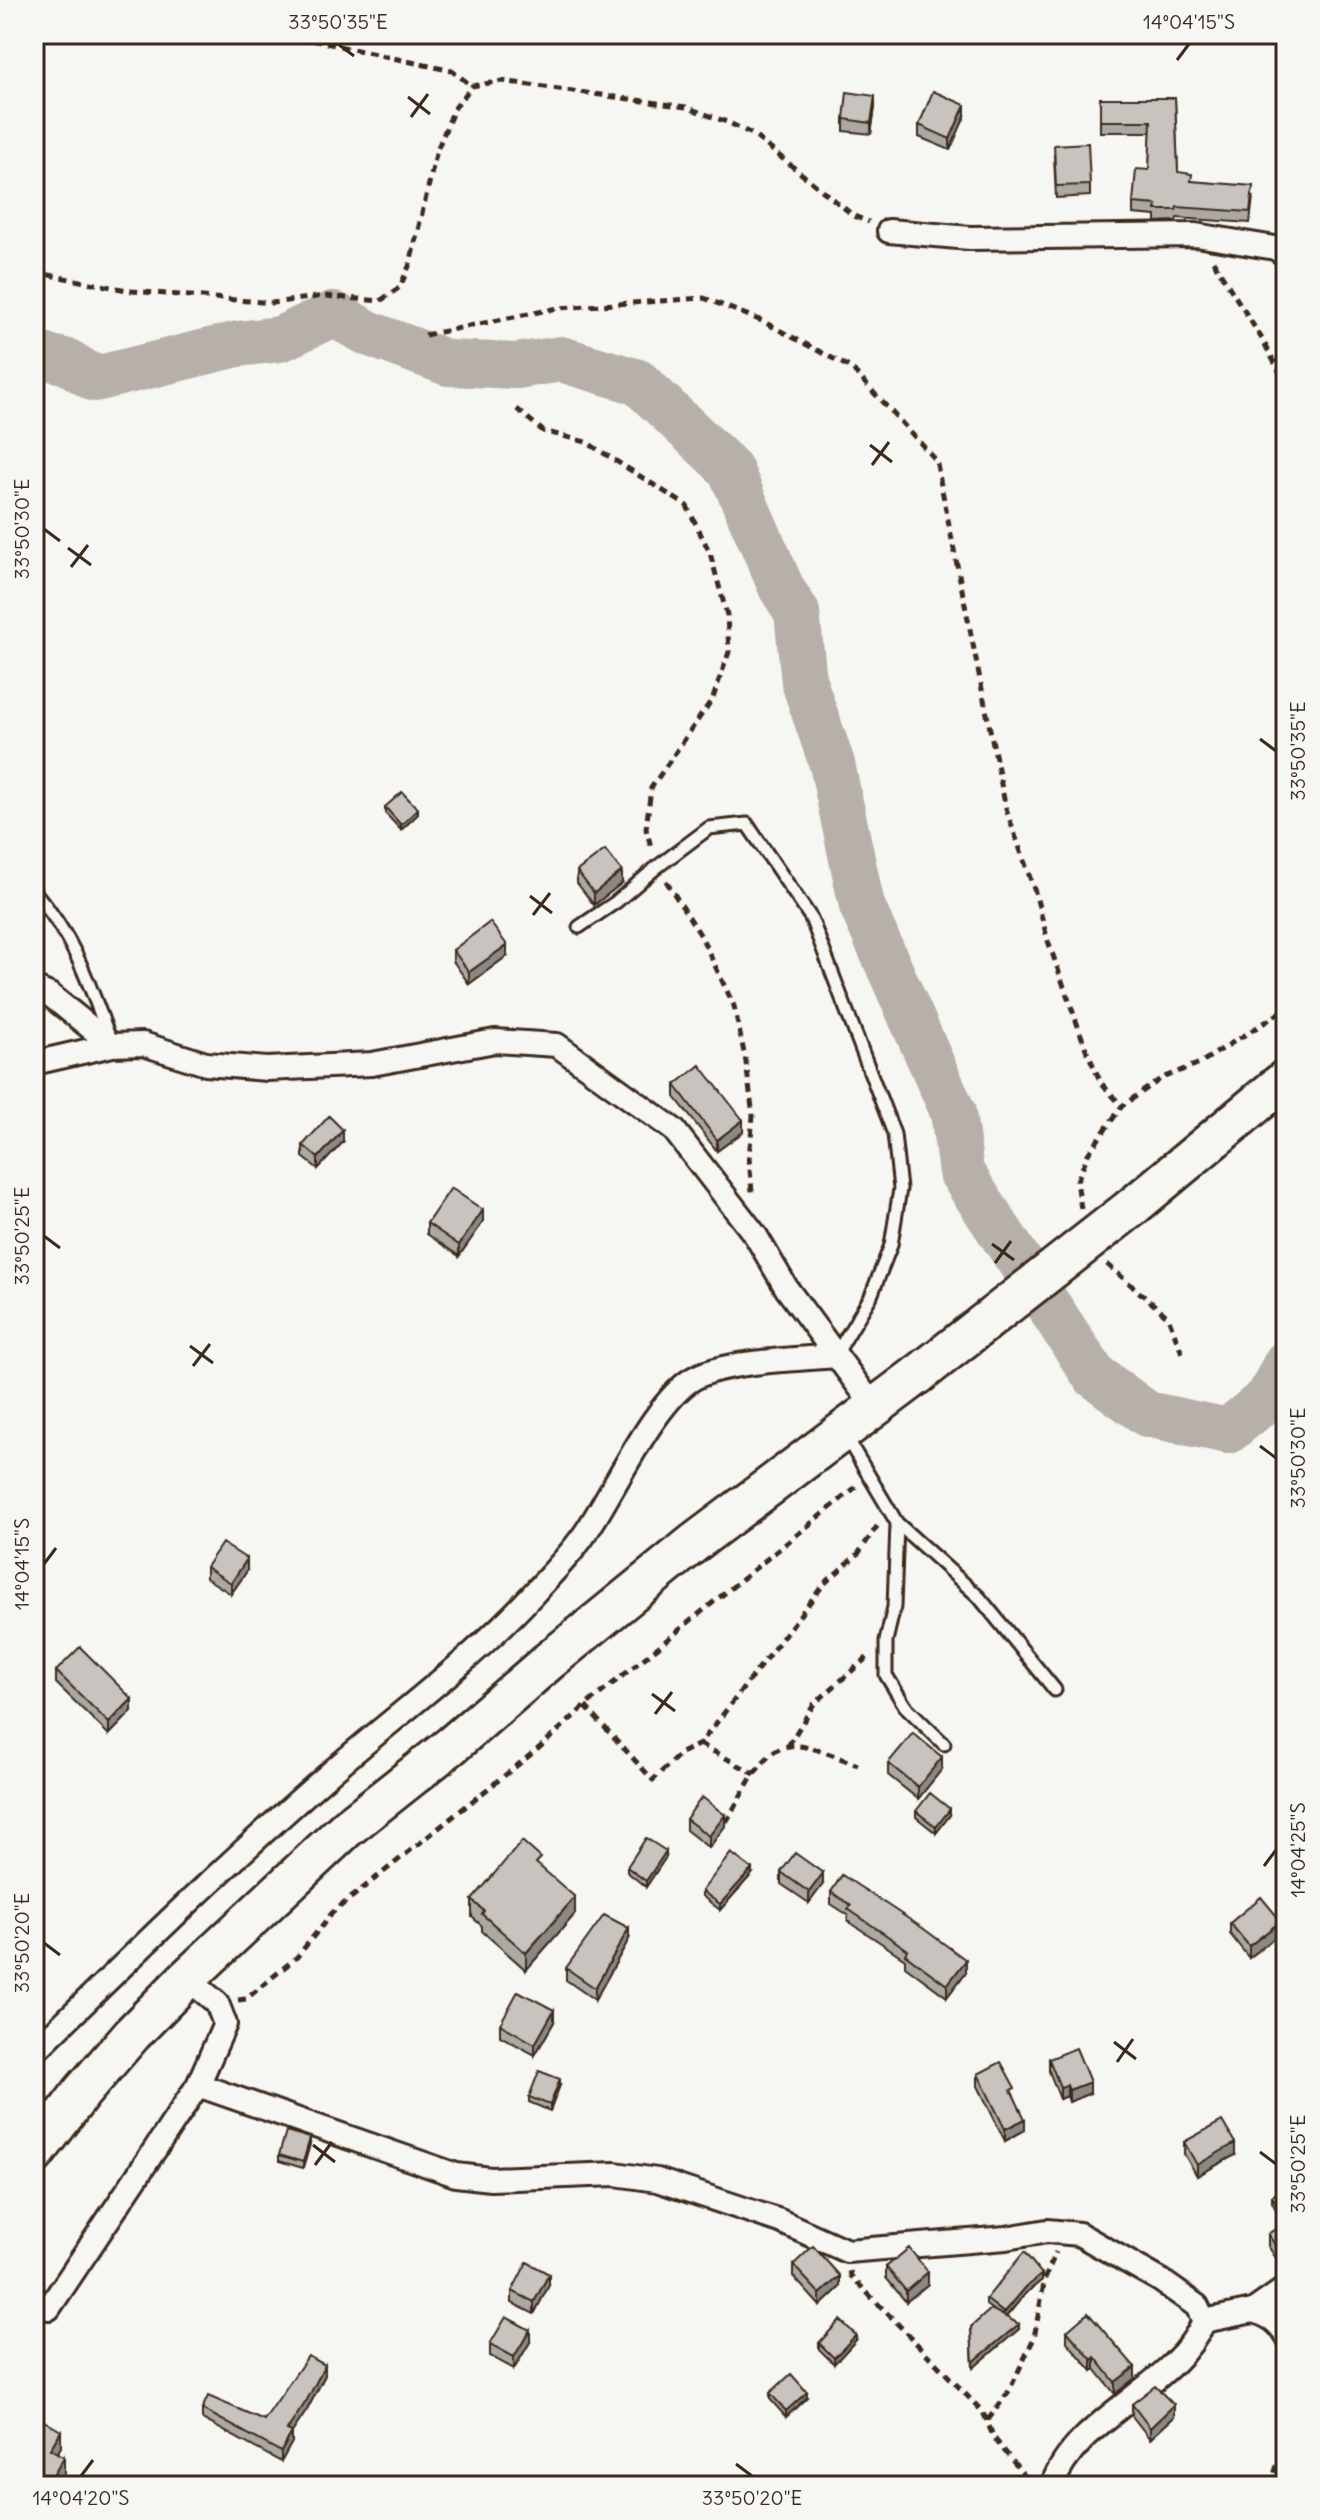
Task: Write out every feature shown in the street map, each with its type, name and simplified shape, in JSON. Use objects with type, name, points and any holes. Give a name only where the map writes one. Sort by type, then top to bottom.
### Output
[{"type":"highway","points":[[35,2152],[132,2034],[347,1828],[452,1745],[694,1543],[875,1408],[1131,1208],[1286,1079]]},
{"type":"street","points":[[889,231],[970,238],[1196,235],[1275,248],[1286,255]]},
{"type":"street","points":[[34,988],[50,995],[112,1045]]},
{"type":"street","points":[[34,1063],[112,1045],[143,1044],[206,1064],[267,1069],[372,1064],[495,1041],[557,1045],[674,1130],[756,1236],[787,1289],[875,1408]]},
{"type":"street","points":[[34,2052],[209,1882],[339,1765],[446,1677],[535,1592],[588,1530],[663,1409],[688,1382],[717,1368],[835,1356]]},
{"type":"street","points":[[34,2305],[49,2308],[198,2085],[225,2024],[217,2003],[187,1978]]},
{"type":"street","points":[[198,2085],[456,2175],[491,2179],[615,2174],[657,2180],[780,2221],[847,2251],[1006,2238],[1047,2231],[1079,2234],[1160,2280],[1197,2306],[1204,2321],[1197,2339],[1079,2442],[1058,2470],[1052,2486]]},
{"type":"street","points":[[1204,2321],[1253,2311],[1286,2288]]},
{"type":"street","points":[[1253,2311],[1266,2315],[1280,2325],[1286,2335]]},
{"type":"lane","points":[[579,927],[616,902],[709,828],[747,824],[811,918],[894,1134],[900,1189],[891,1245],[871,1296],[835,1356]]},
{"type":"lane","points":[[34,891],[56,917],[82,963],[112,1045]]},
{"type":"lane","points":[[843,1432],[897,1523],[979,1597],[1055,1690]]},
{"type":"lane","points":[[897,1523],[894,1607],[886,1641],[886,1675],[905,1706],[944,1744]]},
{"type":"path","points":[[285,34],[452,71],[472,86]]},
{"type":"path","points":[[34,272],[132,291],[241,301],[272,303],[324,296],[380,301],[400,287],[405,276],[437,150],[454,109],[472,86],[502,81],[686,107],[700,112],[752,134],[854,216],[889,231]]},
{"type":"path","points":[[1196,235],[1230,285],[1286,384]]},
{"type":"path","points":[[425,335],[558,308],[704,298],[762,321],[851,368],[936,460],[1006,809],[1086,1049],[1101,1083],[1122,1106]]},
{"type":"path","points":[[517,409],[543,431],[586,442],[687,506],[710,553],[727,615],[729,652],[713,698],[651,788],[646,829],[657,867],[701,936],[734,1006],[753,1116],[749,1158],[756,1236]]},
{"type":"path","points":[[217,2003],[246,1999],[297,1957],[332,1913],[539,1748],[585,1706],[868,1477]]},
{"type":"path","points":[[585,1706],[653,1780],[681,1753],[700,1744],[824,1584],[858,1554],[888,1511]]},
{"type":"path","points":[[788,1746],[814,1704],[886,1641]]},
{"type":"path","points":[[700,1744],[755,1774]]},
{"type":"path","points":[[726,1822],[767,1756],[788,1746],[806,1748],[858,1765]]},
{"type":"path","points":[[988,2420],[1009,2391],[1034,2338],[1045,2278],[1060,2232]]},
{"type":"path","points":[[847,2251],[851,2276],[988,2420],[994,2438],[1033,2486]]},
{"type":"path","points":[[1270,2486],[1286,2446]]},
{"type":"building","points":[[933,91],[965,105],[950,139],[919,125]]},
{"type":"building","points":[[847,92],[875,96],[871,123],[844,119]]},
{"type":"building","points":[[1100,98],[1175,98],[1178,172],[1192,174],[1191,181],[1253,186],[1250,212],[1177,207],[1176,210],[1156,210],[1157,205],[1133,203],[1136,169],[1149,170],[1151,121],[1100,121]]},
{"type":"building","points":[[1088,143],[1090,185],[1056,186],[1054,145]]},
{"type":"building","points":[[402,792],[418,809],[401,825],[385,807]]},
{"type":"building","points":[[605,850],[622,871],[594,893],[577,871]]},
{"type":"building","points":[[490,922],[507,945],[469,972],[453,950]]},
{"type":"building","points":[[700,1065],[743,1120],[717,1140],[675,1085]]},
{"type":"building","points":[[329,1116],[343,1130],[318,1158],[303,1145]]},
{"type":"building","points":[[451,1188],[483,1210],[459,1245],[427,1223]]},
{"type":"building","points":[[222,1543],[247,1559],[231,1583],[206,1567]]},
{"type":"building","points":[[80,1647],[132,1699],[109,1723],[56,1671]]},
{"type":"building","points":[[913,1733],[942,1757],[918,1787],[888,1763]]},
{"type":"building","points":[[930,1793],[950,1809],[936,1827],[916,1811]]},
{"type":"building","points":[[702,1797],[725,1815],[709,1836],[686,1819]]},
{"type":"building","points":[[646,1838],[666,1851],[646,1881],[627,1867]]},
{"type":"building","points":[[522,1841],[541,1858],[536,1863],[575,1897],[526,1953],[482,1914],[484,1911],[472,1900]]},
{"type":"building","points":[[731,1853],[752,1869],[720,1904],[702,1891]]},
{"type":"building","points":[[795,1853],[823,1873],[809,1892],[781,1872]]},
{"type":"building","points":[[842,1875],[966,1960],[947,1985],[905,1954],[908,1950],[848,1909],[851,1905],[831,1892]]},
{"type":"building","points":[[1261,1897],[1281,1921],[1249,1946],[1230,1923]]},
{"type":"building","points":[[604,1915],[629,1928],[595,1988],[566,1968]]},
{"type":"building","points":[[518,1991],[554,2010],[535,2044],[500,2024]]},
{"type":"building","points":[[1076,2048],[1090,2082],[1069,2090],[1067,2085],[1060,2087],[1049,2059]]},
{"type":"building","points":[[1001,2062],[1015,2088],[1011,2090],[1025,2119],[1005,2129],[978,2074]]},
{"type":"building","points":[[539,2071],[560,2079],[550,2105],[529,2097]]},
{"type":"building","points":[[1222,2121],[1235,2143],[1197,2165],[1184,2142]]},
{"type":"building","points":[[286,2131],[310,2138],[303,2162],[279,2155]]},
{"type":"building","points":[[1286,2188],[1286,2213],[1282,2215],[1272,2196]]},
{"type":"building","points":[[1286,2222],[1286,2262],[1268,2234]]},
{"type":"building","points":[[813,2246],[840,2276],[820,2294],[793,2265]]},
{"type":"building","points":[[909,2248],[928,2272],[906,2291],[886,2267]]},
{"type":"building","points":[[1024,2252],[1042,2274],[1025,2288],[1004,2313],[986,2299]]},
{"type":"building","points":[[527,2262],[549,2274],[534,2302],[512,2291]]},
{"type":"building","points":[[991,2309],[1019,2324],[973,2362],[971,2327]]},
{"type":"building","points":[[1088,2313],[1135,2367],[1115,2382],[1095,2357],[1092,2360],[1067,2331]]},
{"type":"building","points":[[506,2317],[530,2330],[514,2357],[490,2344]]},
{"type":"building","points":[[840,2320],[856,2335],[834,2358],[819,2343]]},
{"type":"building","points":[[308,2356],[325,2365],[287,2430],[292,2432],[281,2452],[202,2409],[208,2396],[264,2420]]},
{"type":"building","points":[[791,2374],[807,2392],[786,2411],[770,2393]]},
{"type":"building","points":[[1155,2386],[1174,2405],[1150,2428],[1132,2404]]},
{"type":"building","points":[[34,2415],[61,2431],[50,2449],[64,2457],[47,2486],[34,2482]]},
{"type":"waterway","points":[[34,354],[68,362],[95,379],[238,344],[280,339],[333,314],[370,334],[448,363],[517,366],[561,359],[638,382],[730,469],[782,589],[797,612],[804,682],[832,764],[862,906],[953,1112],[961,1172],[1094,1375],[1147,1414],[1228,1431],[1269,1397],[1286,1363]]}]
